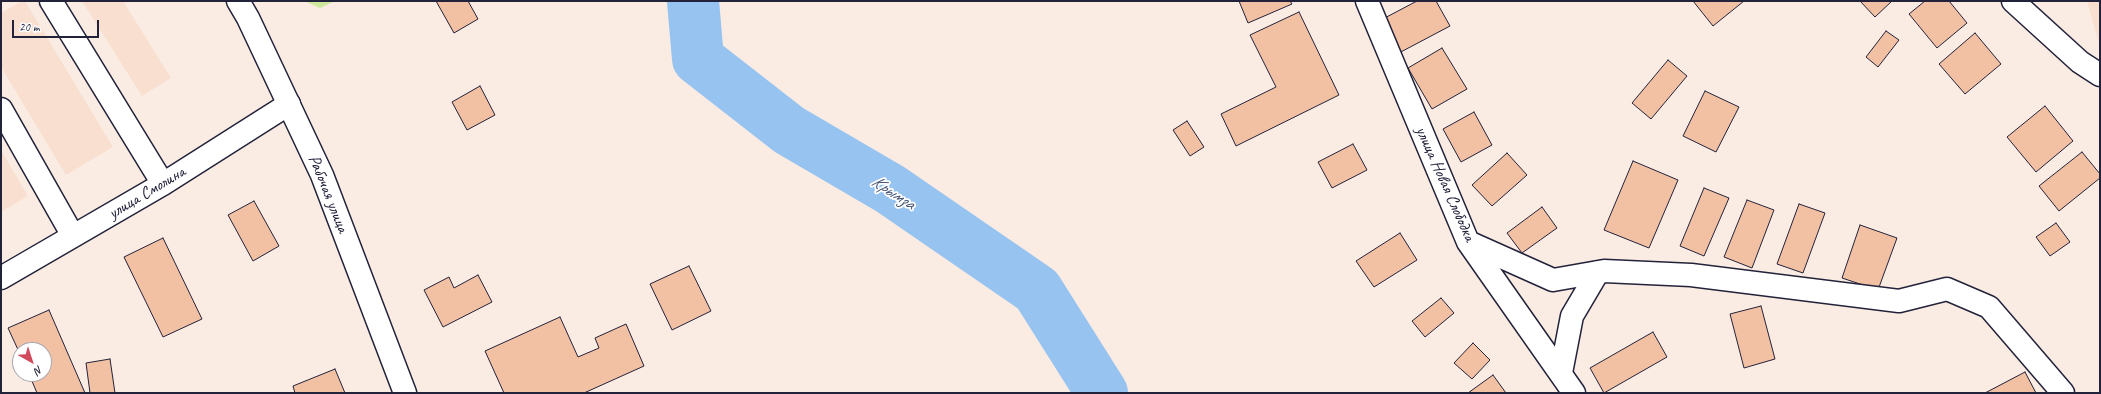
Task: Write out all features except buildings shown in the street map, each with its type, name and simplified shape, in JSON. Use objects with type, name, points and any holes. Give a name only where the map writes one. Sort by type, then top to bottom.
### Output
[{"type":"street","points":[[51,1],[164,184]]},
{"type":"street","name":"Рабочая улица","points":[[238,1],[248,18],[322,175],[405,393]]},
{"type":"street","name":"улица Новая Слободка","points":[[1367,1],[1468,242],[1574,393]]},
{"type":"street","points":[[2013,1],[2080,62],[2100,75]]},
{"type":"street","name":"улица Смолина","points":[[1,278],[164,184],[289,104]]},
{"type":"street","points":[[1,109],[73,236]]},
{"type":"street","points":[[1468,242],[1553,280],[1598,272],[1691,275],[1899,301],[1947,289],[1989,307],[2063,393]]},
{"type":"street","points":[[1561,373],[1572,316],[1598,272]]},
{"type":"shaded area","points":[[22,1],[25,1],[113,147],[66,175],[1,67],[1,13]]},
{"type":"shaded area","points":[[82,1],[123,1],[171,78],[142,96]]},
{"type":"shaded area","points":[[2087,1],[2100,1],[2100,47]]},
{"type":"shaded area","points":[[1,150],[28,196],[1,212]]},
{"type":"green space","points":[[304,1],[335,1],[320,8]]},
{"type":"waterway","name":"Крымза","points":[[693,1],[698,59],[789,130],[890,189],[1037,290],[1102,393]]}]
